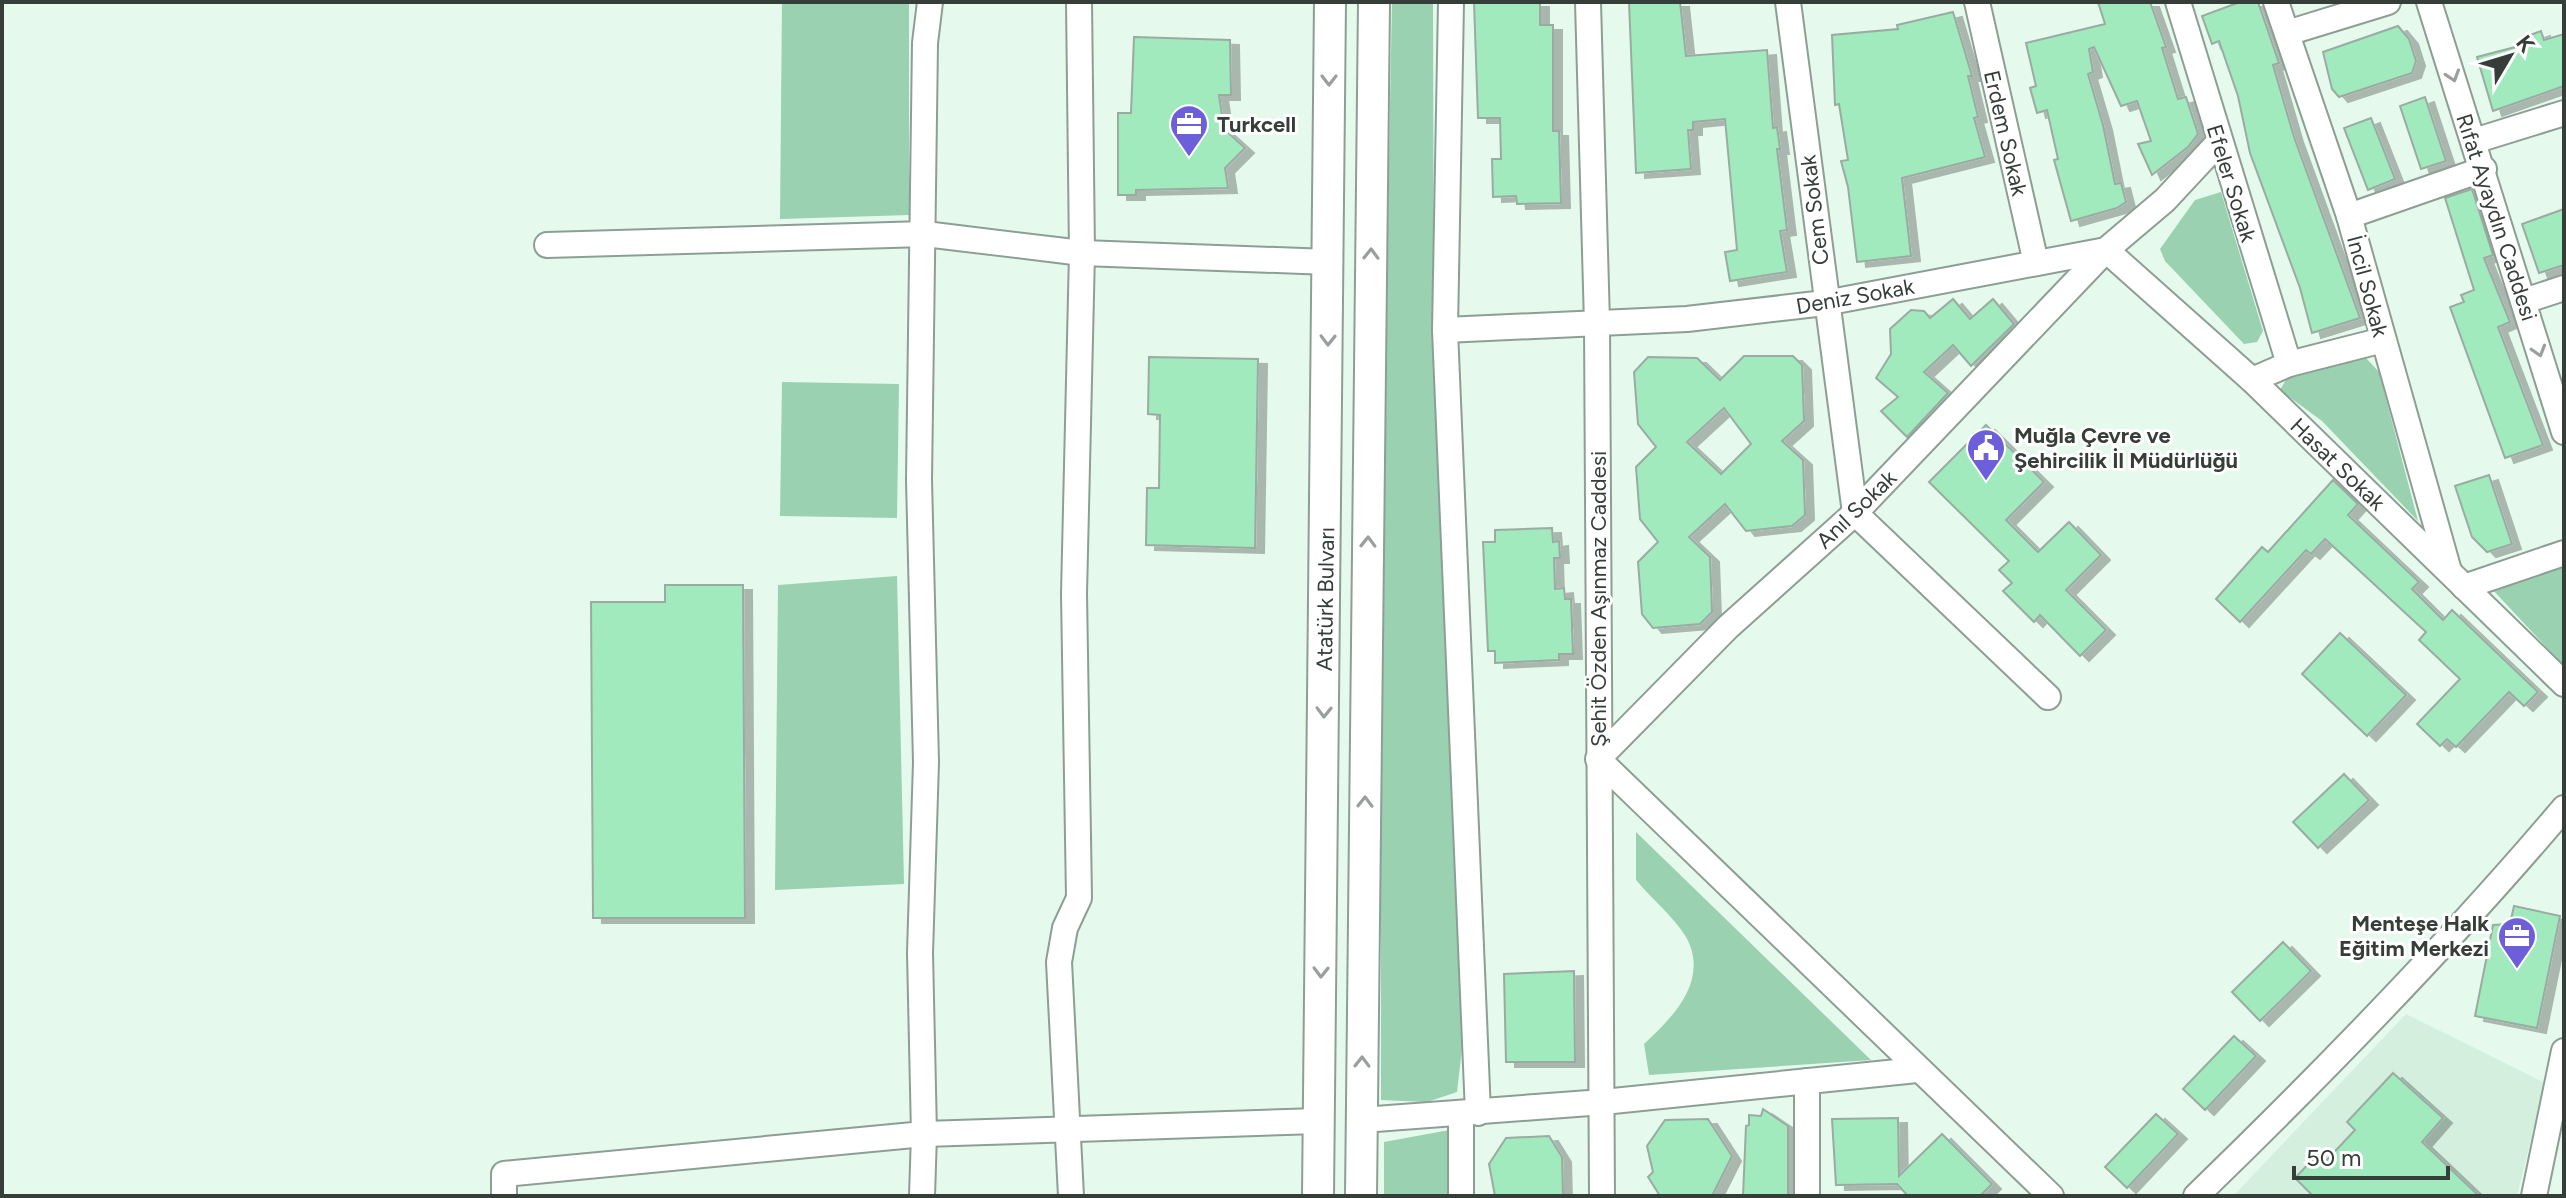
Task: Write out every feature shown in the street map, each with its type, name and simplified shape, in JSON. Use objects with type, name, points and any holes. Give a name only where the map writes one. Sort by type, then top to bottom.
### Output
[{"type":"main road","name":"Atatürk Bulvarı","points":[[1318,1196],[1330,2]]},
{"type":"main road","name":"Atatürk Bulvarı","points":[[1361,1196],[1374,2]]},
{"type":"main road","points":[[1318,1121],[1362,1120]]},
{"type":"street","points":[[922,1196],[924,1134],[920,953],[926,762],[919,480],[925,234],[925,43],[930,2]]},
{"type":"street","points":[[1071,1196],[1059,962],[1065,928],[1079,898],[1074,594],[1082,253],[1079,2]]},
{"type":"street","points":[[1451,2],[1445,330],[1469,1113],[1461,1196]]},
{"type":"street","name":"Şehit Özden Aşınmaz Caddesi","points":[[1588,2],[1597,323],[1602,1196]]},
{"type":"street","name":"Cem Sokak","points":[[1788,2],[1825,303],[1855,513]]},
{"type":"street","name":"Erdem Sokak","points":[[1977,2],[2036,263]]},
{"type":"street","name":"Efeler Sokak","points":[[2178,2],[2289,364]]},
{"type":"street","name":"İncil Sokak","points":[[2276,2],[2349,216],[2383,340],[2457,581]]},
{"type":"street","points":[[2287,33],[2388,2]]},
{"type":"street","name":"Rıfat Ayaydın Caddesi","points":[[2429,2],[2484,169],[2564,432]]},
{"type":"street","points":[[2474,141],[2564,113]]},
{"type":"street","name":"Deniz Sokak","points":[[1445,330],[1687,319],[1825,303],[2106,250],[2165,200],[2219,142]]},
{"type":"street","points":[[2349,216],[2484,169]]},
{"type":"street","points":[[547,245],[925,234],[1082,253],[1329,262]]},
{"type":"street","name":"Hasat Sokak","points":[[2106,250],[2252,380],[2564,684]]},
{"type":"street","name":"Anıl Sokak","points":[[1598,759],[1728,627],[1855,513],[2106,250]]},
{"type":"street","points":[[2524,301],[2564,288]]},
{"type":"street","points":[[2252,380],[2289,364],[2383,340]]},
{"type":"street","points":[[1855,513],[2048,697]]},
{"type":"street","points":[[2457,581],[2564,553]]},
{"type":"street","points":[[1598,759],[2051,1196]]},
{"type":"street","points":[[2208,1193],[2468,919],[2564,808]]},
{"type":"street","points":[[2534,1196],[2563,1059]]},
{"type":"street","points":[[1362,1120],[1603,1102],[1917,1070]]},
{"type":"street","points":[[1807,1081],[1807,1196]]},
{"type":"street","points":[[504,1185],[924,1134],[1318,1121]]},
{"type":"shaded area","points":[[2406,1014],[2545,1083],[2517,1196],[2235,1194]]},
{"type":"green space","points":[[782,2],[909,2],[909,215],[780,219]]},
{"type":"green space","points":[[1392,2],[1433,2],[1434,345],[1463,1040],[1457,1092],[1427,1102],[1381,1100],[1381,575]]},
{"type":"green space","points":[[2221,192],[2263,331],[2257,342],[2244,344],[2165,261],[2160,249],[2195,200]]},
{"type":"green space","points":[[2366,358],[2379,372],[2418,521],[2322,421],[2280,390],[2287,378]]},
{"type":"green space","points":[[782,382],[899,384],[897,518],[780,516]]},
{"type":"green space","points":[[2564,562],[2564,666],[2491,588]]},
{"type":"green space","points":[[897,576],[904,884],[775,890],[778,585]]},
{"type":"green space","points":[[1636,832],[1871,1060],[1649,1075],[1644,1044],[1676,1010],[1691,983],[1694,968],[1686,937],[1636,880]]},
{"type":"green space","points":[[1455,1129],[1454,1196],[1384,1196],[1384,1142]]},
{"type":"building","points":[[1474,2],[1540,2],[1540,25],[1553,25],[1553,131],[1559,131],[1561,203],[1517,204],[1516,196],[1493,197],[1492,159],[1501,159],[1500,118],[1478,118]]},
{"type":"building","points":[[1629,2],[1680,2],[1686,56],[1767,50],[1773,128],[1777,127],[1780,149],[1777,149],[1787,230],[1780,231],[1787,272],[1730,281],[1725,252],[1737,250],[1725,119],[1693,122],[1693,130],[1688,130],[1691,169],[1636,173]]},
{"type":"building","points":[[2098,2],[2150,2],[2166,47],[2162,48],[2178,99],[2186,97],[2198,134],[2188,147],[2152,175],[2138,144],[2151,141],[2137,101],[2121,106],[2094,47],[2089,49],[2093,72],[2088,74],[2103,125],[2115,184],[2121,183],[2126,202],[2117,208],[2071,221],[2054,160],[2058,159],[2047,110],[2037,113],[2030,88],[2036,86],[2026,43],[2105,24]]},
{"type":"building","points":[[2240,2],[2258,2],[2279,63],[2273,65],[2294,137],[2360,318],[2312,333],[2300,288],[2250,153],[2238,96],[2219,41],[2212,44],[2202,16]]},
{"type":"building","points":[[1953,12],[1972,76],[1968,76],[1978,117],[1974,118],[1985,157],[1902,178],[1911,256],[1857,262],[1848,187],[1841,161],[1848,160],[1839,104],[1835,105],[1832,35],[1898,29],[1897,25]]},
{"type":"building","points":[[2398,26],[2409,39],[2416,61],[2412,73],[2339,97],[2332,89],[2323,52]]},
{"type":"building","points":[[2541,31],[2544,40],[2564,34],[2564,86],[2493,111],[2477,57],[2519,46],[2527,36]]},
{"type":"building","points":[[1134,37],[1230,40],[1231,95],[1219,95],[1224,129],[1245,148],[1225,168],[1228,188],[1136,190],[1136,195],[1118,195],[1118,113],[1131,113]]},
{"type":"building","points":[[2425,97],[2446,161],[2421,169],[2400,106]]},
{"type":"building","points":[[2371,118],[2395,179],[2368,190],[2344,128]]},
{"type":"building","points":[[2472,189],[2493,255],[2484,258],[2510,322],[2498,327],[2543,445],[2505,458],[2450,307],[2464,302],[2461,295],[2474,290],[2445,198]]},
{"type":"building","points":[[2564,209],[2564,265],[2539,273],[2522,224]]},
{"type":"building","points":[[1953,299],[1970,319],[1993,299],[2014,324],[1971,366],[1953,345],[1924,372],[1948,393],[1907,437],[1881,411],[1898,397],[1876,378],[1891,354],[1890,329],[1911,310],[1924,311],[1930,318]]},
{"type":"building","points":[[1744,356],[1793,356],[1802,365],[1804,421],[1782,441],[1803,460],[1805,515],[1792,526],[1746,531],[1725,504],[1689,537],[1710,557],[1712,612],[1700,624],[1653,628],[1642,614],[1638,562],[1658,542],[1640,519],[1636,467],[1656,447],[1638,424],[1634,372],[1648,357],[1697,358],[1720,380]],"holes":[[[1724,408],[1751,444],[1721,474],[1687,442]]]},
{"type":"building","points":[[1149,357],[1258,359],[1255,548],[1146,545],[1147,488],[1159,488],[1160,415],[1148,414]]},
{"type":"building","points":[[1986,425],[2044,482],[2006,520],[2038,552],[2069,522],[2101,555],[2066,590],[2106,630],[2080,656],[2040,615],[2034,622],[2003,591],[2012,583],[1999,570],[2009,561],[1929,482]]},
{"type":"building","points":[[2489,475],[2512,544],[2487,552],[2472,537],[2455,486]]},
{"type":"building","points":[[2333,480],[2358,504],[2348,515],[2419,582],[2412,589],[2443,620],[2452,610],[2538,692],[2524,706],[2509,692],[2456,747],[2447,739],[2440,746],[2417,724],[2460,679],[2419,640],[2426,632],[2325,539],[2311,554],[2306,550],[2240,622],[2216,599],[2262,547],[2268,552]]},
{"type":"building","points":[[1552,528],[1553,542],[1559,541],[1560,558],[1554,558],[1555,589],[1564,588],[1565,599],[1571,599],[1573,654],[1559,654],[1559,660],[1495,663],[1495,651],[1488,651],[1483,542],[1495,542],[1495,530]]},
{"type":"building","points":[[665,585],[743,585],[745,918],[593,918],[591,602],[665,602]]},
{"type":"building","points":[[2340,633],[2406,695],[2367,736],[2302,674]]},
{"type":"building","points":[[2344,774],[2369,800],[2318,848],[2293,822]]},
{"type":"building","name":"Menteşe Halk Eğitim Merkezi","points":[[2514,906],[2560,916],[2537,1028],[2475,1016],[2493,925],[2510,924]]},
{"type":"building","points":[[2283,942],[2311,971],[2260,1021],[2232,992]]},
{"type":"building","points":[[1574,971],[1575,1062],[1506,1062],[1504,974]]},
{"type":"building","points":[[2234,1036],[2256,1056],[2205,1110],[2183,1089]]},
{"type":"building","points":[[2393,1073],[2443,1118],[2422,1142],[2479,1196],[2313,1196],[2295,1178],[2315,1157],[2323,1164],[2355,1130],[2347,1122]]},
{"type":"building","points":[[1763,1109],[1788,1126],[1788,1196],[1743,1196],[1746,1126],[1749,1125],[1749,1115],[1761,1116]]},
{"type":"building","points":[[2156,1114],[2178,1134],[2127,1188],[2105,1167]]},
{"type":"building","points":[[1898,1118],[1899,1176],[1942,1134],[1992,1184],[1980,1196],[1908,1196],[1897,1184],[1836,1185],[1832,1119]]},
{"type":"building","points":[[1708,1119],[1732,1156],[1712,1196],[1660,1196],[1648,1177],[1653,1172],[1647,1146],[1665,1120]]},
{"type":"building","points":[[1549,1136],[1562,1157],[1563,1196],[1495,1196],[1489,1164],[1506,1138]]},
{"type":"place","name":"Turkcell","points":[[1189,158]]},
{"type":"place","name":"Muğla Çevre ve Şehircilik İl Müdürlüğü","points":[[1986,482]]},
{"type":"place","name":"Menteşe Halk Eğitim Merkezi","points":[[2517,970]]}]
